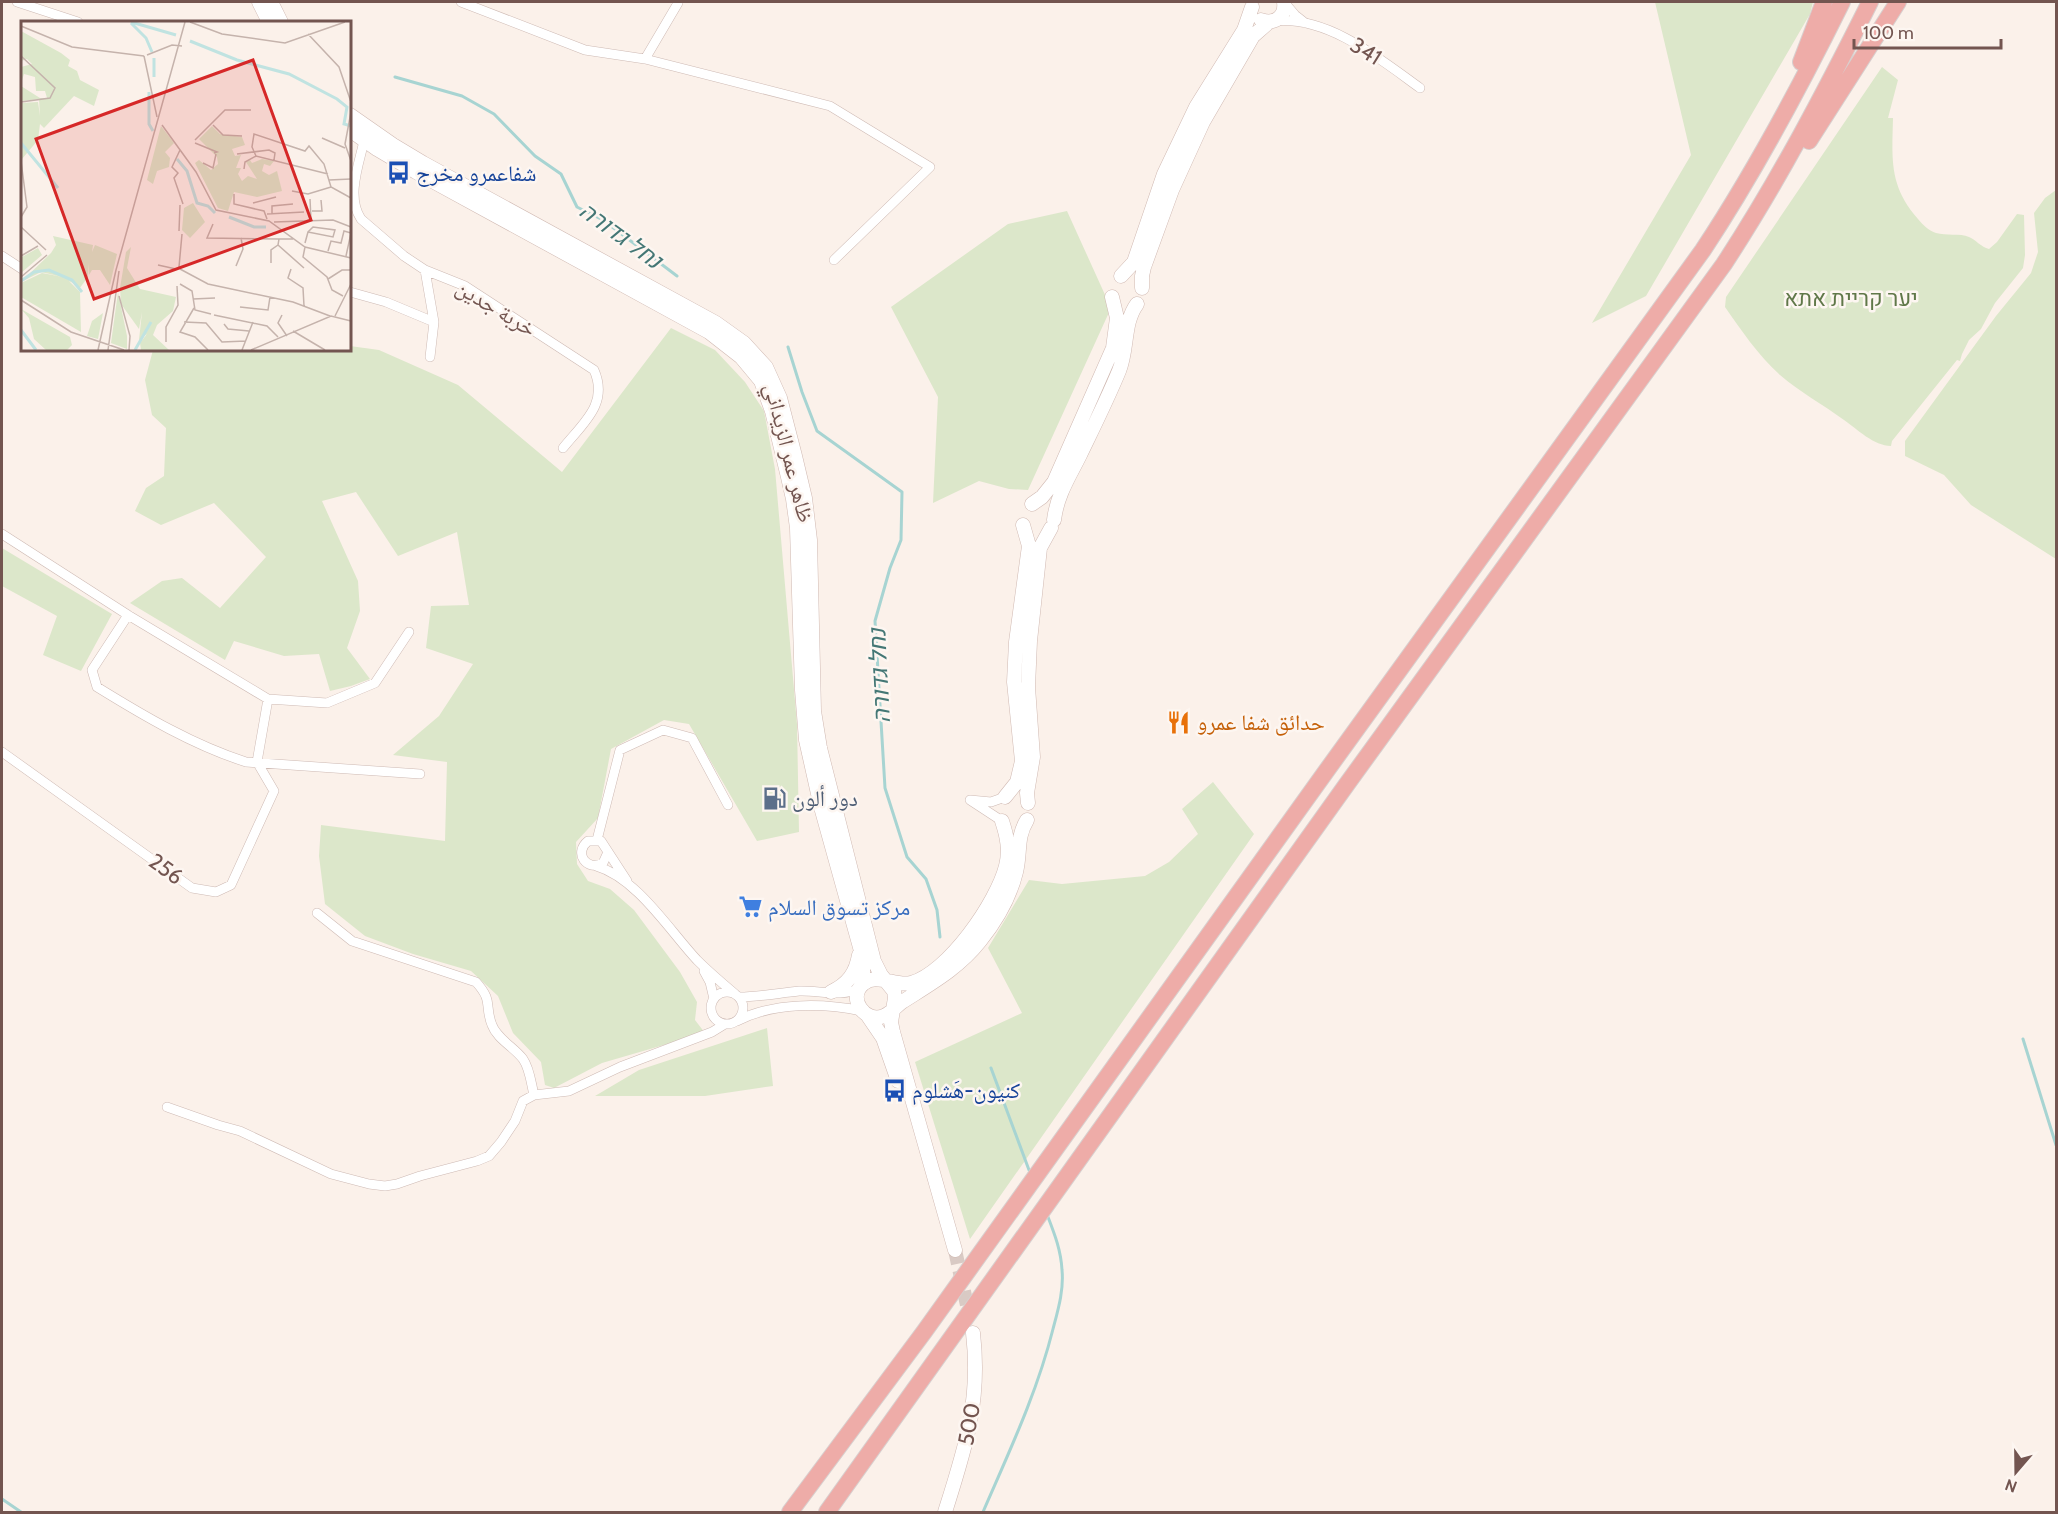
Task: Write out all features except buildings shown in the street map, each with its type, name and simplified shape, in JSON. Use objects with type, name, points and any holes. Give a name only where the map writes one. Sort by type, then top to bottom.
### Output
[{"type":"highway","points":[[1730,210],[1789,92],[1824,2]]},
{"type":"highway","points":[[790,1512],[924,1332],[1687,273],[1730,210],[1783,119],[1842,2]]},
{"type":"highway","points":[[1702,294],[1774,185],[1870,2]]},
{"type":"highway","points":[[826,1512],[1702,294],[1814,134],[1898,2]]},
{"type":"main road","points":[[259,2],[268,21]]},
{"type":"main road","points":[[271,2],[280,21]]},
{"type":"main road","points":[[865,1013],[878,1018],[945,975],[980,941],[1010,890],[1016,871],[1020,832],[1030,812],[1027,793],[1033,757],[1028,687],[1030,641],[1040,548],[1052,524],[1059,495],[1090,435],[1120,368],[1126,346],[1128,321],[1142,297],[1142,272],[1172,190],[1218,94],[1253,36],[1280,17],[1284,11],[1284,2]]},
{"type":"main road","points":[[1253,4],[1256,17],[1272,21]]},
{"type":"main road","points":[[934,1178],[883,1038],[856,999],[861,986],[874,979],[910,983],[941,963],[971,933],[988,906],[1006,865],[1008,840],[998,811],[999,806],[1017,782],[1022,760],[1014,682],[1017,634],[1029,546],[1022,514],[1042,497],[1054,482],[1113,348],[1117,318],[1112,297],[1113,282],[1134,262],[1164,174],[1202,96],[1244,30],[1253,4]]},
{"type":"main road","name":"ظاهر عمر الزيداني","points":[[351,116],[423,163],[716,323],[744,343],[766,367],[780,398],[804,498],[810,551],[814,711],[820,748],[874,961],[886,982]]},
{"type":"main road","name":"ظاهر عمر الزيداني","points":[[351,131],[416,172],[709,332],[741,357],[761,381],[772,411],[795,512],[802,690],[808,748],[821,807],[860,947],[864,967],[861,986]]},
{"type":"main road","points":[[1121,276],[1134,277],[1142,288]]},
{"type":"main road","points":[[1112,297],[1114,302],[1124,307],[1137,304]]},
{"type":"main road","points":[[1023,525],[1035,535],[1044,534],[1052,524],[1049,508],[1040,503],[1032,504]]},
{"type":"main road","points":[[1005,798],[1017,795],[1028,803]]},
{"type":"main road","points":[[1002,821],[1006,825],[1016,826],[1027,820]]},
{"type":"main road","points":[[831,992],[841,987],[853,975],[860,947]]},
{"type":"main road","points":[[886,982],[896,998],[891,1022],[893,1032],[955,1250]]},
{"type":"main road","name":"500","points":[[945,1512],[964,1452],[974,1407],[973,1333]]},
{"type":"street","points":[[17,2],[75,21]]},
{"type":"street","points":[[461,2],[585,50],[645,59],[830,106],[930,166],[834,260]]},
{"type":"street","points":[[645,59],[677,2]]},
{"type":"street","points":[[1284,2],[1294,15],[1307,24]]},
{"type":"street","points":[[1272,21],[1307,24]]},
{"type":"street","name":"341","points":[[1307,24],[1362,45],[1420,88]]},
{"type":"street","name":"خربة جدين","points":[[364,141],[352,180],[356,212],[361,219],[404,256],[425,270],[465,285],[594,370],[599,382],[599,398],[591,414],[563,448]]},
{"type":"street","points":[[2,256],[21,268]]},
{"type":"street","points":[[425,270],[434,322],[430,357]]},
{"type":"street","points":[[351,292],[386,302],[434,322]]},
{"type":"street","points":[[2,534],[128,615],[268,699],[327,703],[375,683],[409,632]]},
{"type":"street","points":[[128,615],[92,670],[97,687],[139,713],[222,754],[246,762],[420,774]]},
{"type":"street","points":[[257,762],[268,699]]},
{"type":"street","points":[[597,840],[620,750],[663,730],[692,738],[728,805]]},
{"type":"street","name":"256","points":[[2,752],[192,888],[216,892],[231,885],[274,791],[257,762]]},
{"type":"street","points":[[1002,821],[970,800],[992,802],[1005,798]]},
{"type":"street","points":[[630,886],[608,871],[583,861],[582,847],[588,841],[597,840],[604,844],[630,886],[699,961],[737,996],[743,1009],[737,1021]]},
{"type":"street","points":[[596,866],[603,863],[608,852]]},
{"type":"street","points":[[317,914],[352,941],[476,982],[487,994],[492,1025],[525,1061],[529,1069],[534,1095]]},
{"type":"street","points":[[699,961],[710,982],[714,999],[712,1014],[715,1019],[724,1024]]},
{"type":"street","points":[[714,999],[726,992],[737,996],[799,991],[850,992],[861,986]]},
{"type":"street","points":[[167,1107],[240,1131],[331,1174],[385,1186],[489,1156],[515,1121],[523,1101],[534,1095],[569,1091],[620,1067],[712,1032],[724,1024],[757,1013],[791,1007],[835,1006],[865,1013]]},
{"type":"green space","points":[[1655,2],[1813,2],[1810,14],[1646,296],[1592,323],[1691,155]]},
{"type":"green space","name":"יער קריית אתא","points":[[1882,67],[1898,80],[1888,118],[1893,118],[1894,172],[1897,184],[1909,207],[1931,231],[1972,238],[1989,249],[1997,242],[2017,214],[2024,215],[2025,255],[2023,268],[1995,303],[1981,329],[1969,340],[1960,361],[1957,360],[1892,441],[1891,446],[1878,443],[1866,436],[1780,375],[1757,351],[1725,307],[1726,297]]},
{"type":"green space","points":[[2056,190],[2056,559],[1971,505],[1944,475],[1905,456],[1905,441],[1996,316],[2031,273],[2038,252],[2034,213],[2045,198]]},
{"type":"green space","points":[[1067,211],[1111,308],[1028,490],[1009,489],[979,481],[933,503],[938,397],[891,307],[1008,224]]},
{"type":"green space","points":[[671,328],[715,350],[745,382],[764,411],[775,469],[797,724],[799,832],[757,841],[689,724],[664,720],[611,749],[598,818],[576,842],[577,864],[588,881],[610,889],[634,910],[680,972],[697,1002],[695,1020],[705,1033],[602,1063],[554,1088],[545,1085],[541,1062],[513,1033],[498,996],[471,971],[413,954],[365,936],[325,904],[319,856],[321,825],[445,841],[447,762],[393,755],[439,716],[473,664],[426,648],[431,606],[469,605],[457,532],[398,556],[356,492],[322,501],[358,581],[360,611],[347,648],[370,679],[330,691],[319,654],[284,656],[234,641],[225,660],[130,603],[162,581],[182,578],[220,608],[266,557],[214,503],[161,525],[135,511],[146,488],[164,476],[166,428],[152,415],[145,380],[153,351],[351,351],[351,346],[379,350],[458,385],[562,472]]},
{"type":"green space","points":[[2,548],[112,614],[81,671],[43,655],[57,616],[2,586]]},
{"type":"green space","points":[[1213,782],[1254,834],[970,1239],[915,1062],[1022,1013],[988,948],[1029,880],[1062,884],[1145,876],[1169,862],[1198,834],[1182,809]]},
{"type":"green space","points":[[767,1028],[773,1086],[705,1096],[595,1096],[639,1070]]},
{"type":"waterway","name":"נחל גדורה","points":[[395,77],[462,96],[494,114],[535,156],[561,174],[577,207],[603,220],[677,276]]},
{"type":"waterway","name":"נחל גדורה","points":[[788,347],[817,431],[902,492],[901,540],[890,568],[875,621],[885,788],[907,857],[926,879],[937,910],[940,937]]},
{"type":"waterway","points":[[2023,1039],[2056,1145]]},
{"type":"waterway","points":[[991,1068],[1029,1170]]},
{"type":"waterway","points":[[983,1512],[1031,1399],[1059,1307],[1062,1285],[1061,1263],[1048,1217]]},
{"type":"waterway","points":[[2,1499],[21,1512]]},
{"type":"tunnel","points":[[955,1250],[970,1319]]},
{"type":"place","name":"شفاعمرو مخرج","points":[[398,173]]},
{"type":"place","name":"حدائق شفا عمرو","points":[[1179,722]]},
{"type":"place","name":"دور ألون","points":[[774,798]]},
{"type":"place","name":"مركز تسوق السلام","points":[[750,907]]},
{"type":"place","name":"كنيون-هَشلوم","points":[[894,1090]]}]
